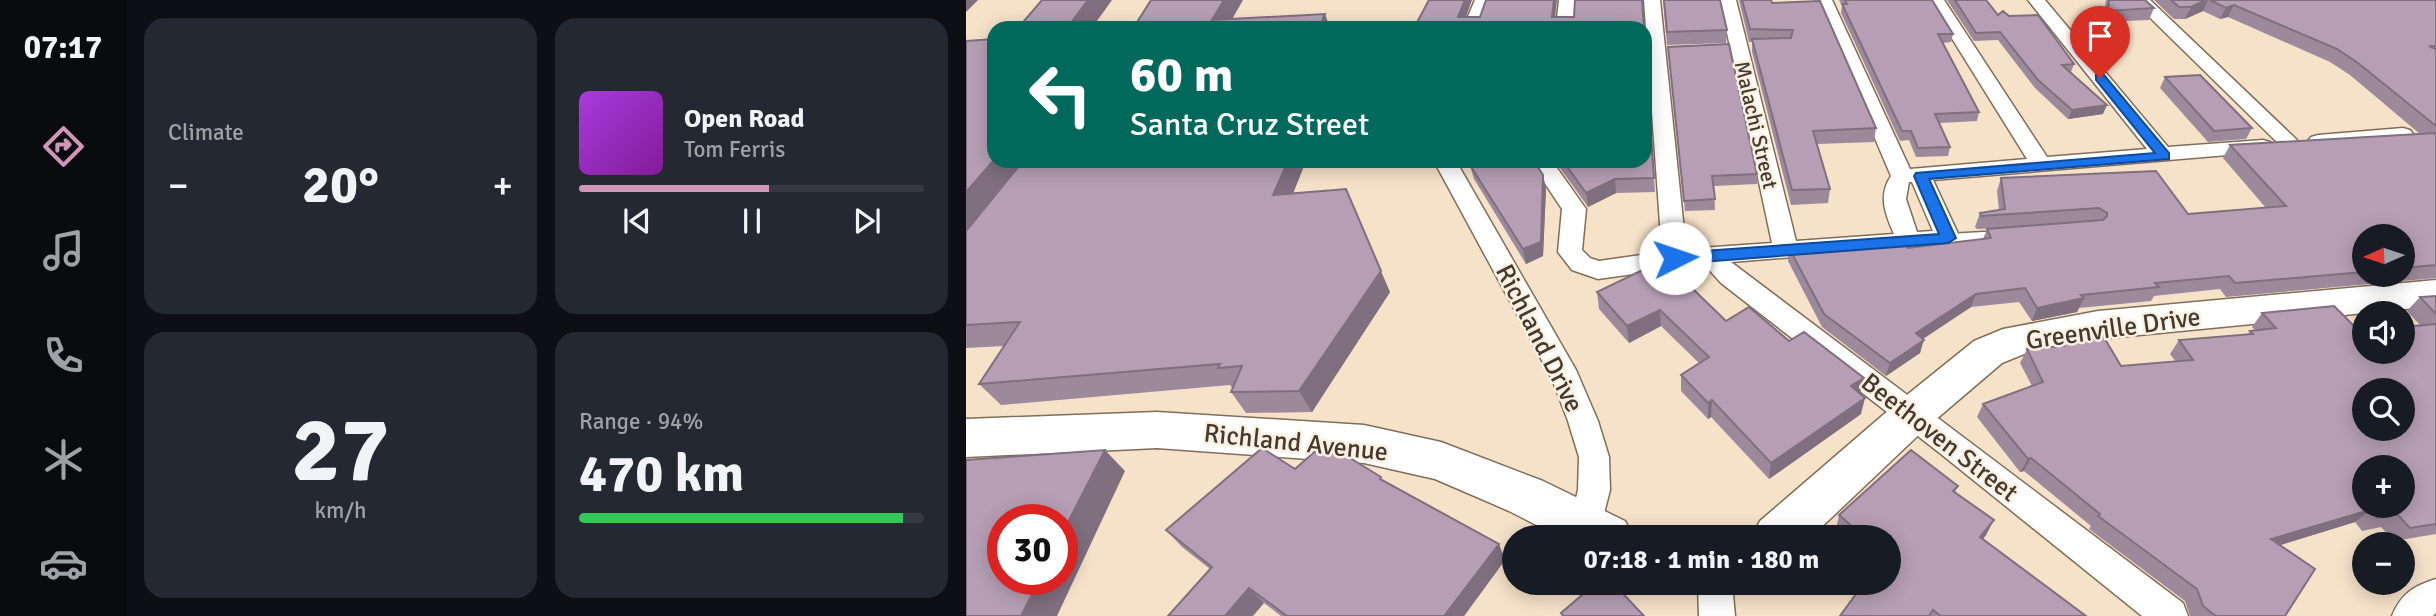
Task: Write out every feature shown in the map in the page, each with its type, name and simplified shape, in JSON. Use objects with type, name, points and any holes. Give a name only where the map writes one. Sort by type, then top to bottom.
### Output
[{"type":"street","points":[[1475,21],[1483,0]]},
{"type":"street","points":[[1566,21],[1567,0]]},
{"type":"street","points":[[1652,0],[1675,258]]},
{"type":"street","name":"Malachi Street","points":[[1728,0],[1786,250]]},
{"type":"street","points":[[1546,168],[1574,209],[1570,252],[1581,264],[1598,270],[1675,258],[1948,238],[1911,176],[1824,0]]},
{"type":"street","points":[[1936,0],[2042,166]]},
{"type":"street","points":[[2036,0],[2164,156]]},
{"type":"street","points":[[2140,0],[2289,143]]},
{"type":"street","points":[[1909,241],[1894,195],[1894,184],[1911,176],[2403,134]]},
{"type":"street","name":"Richland Drive","points":[[1449,168],[1566,378],[1594,457],[1597,525]]},
{"type":"street","name":"Beethoven Street","points":[[1711,256],[1730,277],[2170,616]]},
{"type":"street","name":"Greenville Drive","points":[[1790,525],[1912,415],[1988,352],[2017,340],[2098,325],[2436,293]]},
{"type":"street","name":"Richland Avenue","points":[[966,438],[1157,430],[1364,444],[1441,461],[1526,496],[1583,525]]},
{"type":"street","points":[[1716,595],[1717,616]]},
{"type":"street","points":[[2410,616],[2423,600],[2436,596]]},
{"type":"lane","points":[[1948,238],[2016,234]]},
{"type":"building","points":[[1042,0],[1088,0],[1072,21],[1024,21]]},
{"type":"building","points":[[1151,0],[1224,0],[1212,20],[1325,14],[1322,21],[1138,21]]},
{"type":"building","points":[[1429,0],[1465,0],[1458,17],[1480,17],[1486,0],[1554,0],[1552,17],[1574,17],[1575,0],[1642,0],[1644,21],[1418,21]]},
{"type":"building","points":[[1664,0],[1720,0],[1727,30],[1667,32]]},
{"type":"building","points":[[1742,0],[1771,0],[1772,3],[1820,1],[1876,128],[1813,131],[1830,189],[1792,190],[1752,39],[1791,38],[1793,30],[1750,29]]},
{"type":"building","points":[[1845,0],[1932,0],[1953,34],[1938,34],[1979,112],[1935,114],[1950,147],[1918,148],[1911,131],[1902,131],[1842,4],[1847,4]]},
{"type":"building","points":[[1955,0],[1986,0],[1998,15],[2003,11],[2009,16],[2038,15],[2074,64],[2062,65],[2107,105],[2072,110],[2038,80],[2000,32],[1976,33]]},
{"type":"building","points":[[2109,0],[2145,0],[2154,8],[2108,11]]},
{"type":"building","points":[[2171,0],[2206,0],[2191,7],[2179,7]]},
{"type":"building","points":[[2210,0],[2436,0],[2436,46],[2429,46],[2436,49],[2436,126],[2337,49],[2234,5],[2226,8]]},
{"type":"building","points":[[987,40],[987,168],[966,192],[966,41]]},
{"type":"building","points":[[1729,44],[1757,174],[1712,176],[1715,199],[1684,201],[1668,47]]},
{"type":"building","points":[[2200,75],[2252,128],[2214,131],[2165,77]]},
{"type":"building","points":[[2436,133],[2436,265],[2415,267],[2415,224],[2352,224],[2352,273],[2235,283],[2229,276],[2155,283],[2159,287],[2081,295],[2084,298],[2037,308],[2025,288],[1976,294],[1916,333],[1924,340],[1890,363],[1824,314],[1789,248],[1847,242],[1852,250],[1899,238],[1908,248],[1991,238],[1987,229],[2103,220],[2107,216],[2107,213],[2099,208],[1981,216],[1980,213],[2005,209],[2001,178],[2156,171],[2188,214],[2286,206],[2230,145]]},
{"type":"building","points":[[1652,149],[1654,178],[1615,179],[1586,193],[1568,168],[1652,168]]},
{"type":"building","points":[[1017,168],[1285,168],[1273,195],[1346,189],[1381,271],[1299,391],[1231,392],[1242,366],[1218,368],[1220,364],[979,384],[1020,322],[966,325],[966,231]]},
{"type":"building","points":[[1472,168],[1538,168],[1543,175],[1541,242],[1523,249]]},
{"type":"building","points":[[1663,260],[1726,321],[1749,307],[1789,341],[1804,332],[1864,378],[1851,386],[1865,398],[1771,463],[1712,400],[1708,403],[1681,375],[1709,357],[1660,310],[1627,326],[1597,292]]},
{"type":"building","points":[[2436,296],[2436,314],[2420,297]]},
{"type":"building","points":[[2334,306],[2352,324],[2352,364],[2415,364],[2415,326],[2436,324],[2436,524],[2410,528],[2401,518],[2415,518],[2415,455],[2352,455],[2352,515],[2271,539],[2315,569],[2285,616],[2216,616],[2203,606],[2197,589],[2098,516],[2100,514],[2031,458],[2028,459],[1983,404],[2043,382],[2027,349],[2064,346],[2058,337],[2099,329],[2121,366],[2193,360],[2179,340],[2253,334],[2250,331],[2276,328],[2262,313]]},
{"type":"building","points":[[1321,446],[1332,447],[1381,477],[1380,479],[1499,544],[1444,616],[1287,616],[1249,588],[1225,616],[1168,616],[1212,567],[1166,530],[1262,448],[1295,469]]},
{"type":"building","points":[[1105,450],[1077,504],[987,504],[987,595],[1032,595],[1021,616],[966,616],[966,460]]},
{"type":"building","points":[[1911,450],[1958,486],[1953,491],[1994,520],[1980,537],[2086,616],[1941,616],[1933,610],[1929,616],[1840,616],[1855,595],[1901,595],[1901,525],[1850,525],[1839,515]]},
{"type":"building","points":[[1582,595],[1624,595],[1644,616],[1563,616],[1561,613]]},
{"type":"route","points":[[1675,258],[1948,238],[1920,176],[2164,156],[2100,78]]}]
